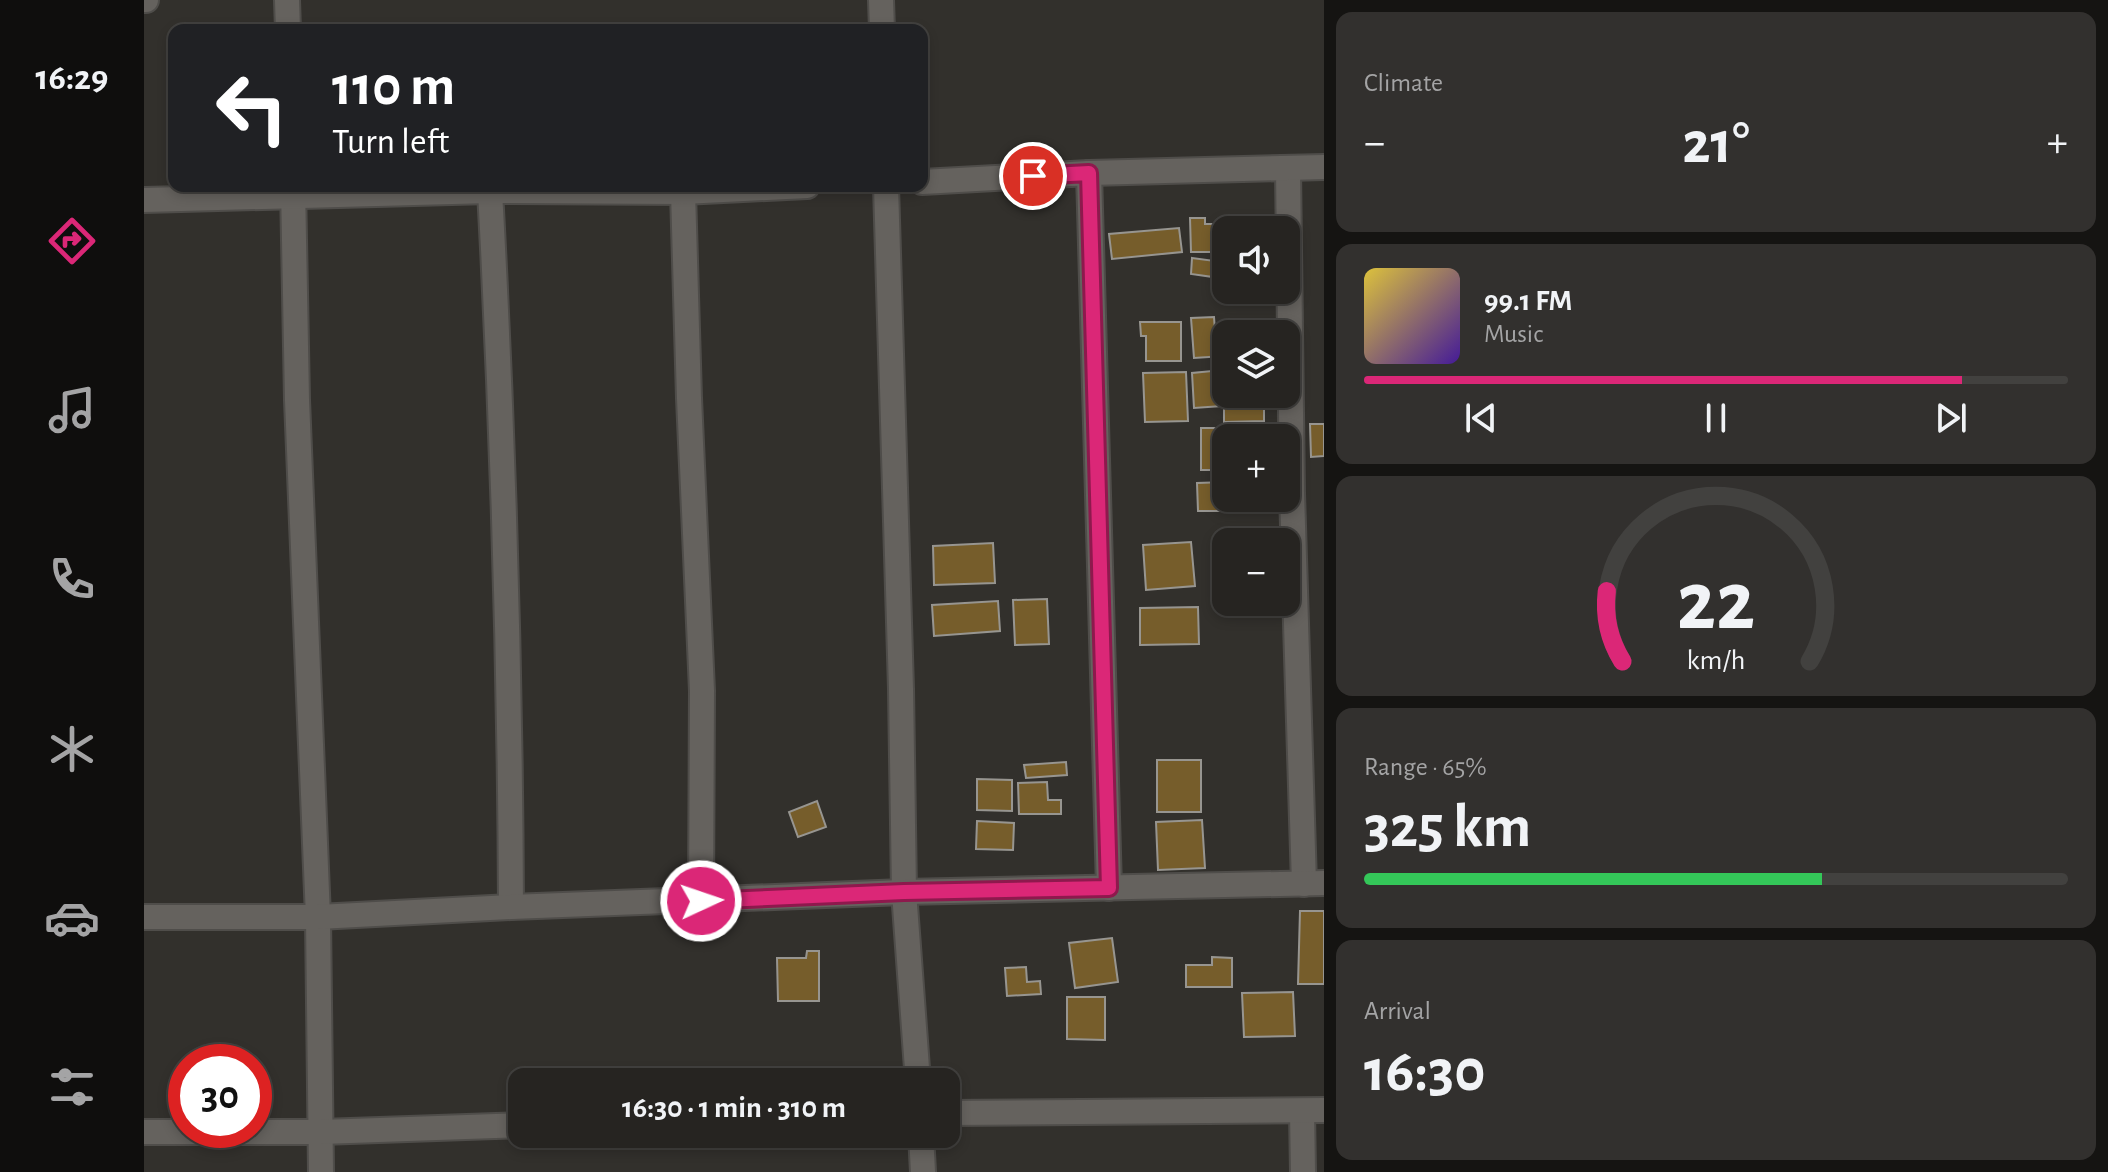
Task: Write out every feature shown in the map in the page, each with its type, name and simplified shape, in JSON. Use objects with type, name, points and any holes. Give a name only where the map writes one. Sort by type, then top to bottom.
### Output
[{"type":"street","points":[[287,0],[288,24]]},
{"type":"street","points":[[881,0],[882,24]]},
{"type":"street","points":[[928,182],[1089,173],[1324,167]]},
{"type":"street","points":[[149,912],[318,917],[904,892],[1314,884],[1292,493],[1288,169]]},
{"type":"street","points":[[1089,173],[1109,888]]},
{"type":"street","points":[[144,200],[276,192]]},
{"type":"street","points":[[293,192],[297,400],[318,917],[321,1172]]},
{"type":"street","points":[[490,192],[507,566],[511,907]]},
{"type":"street","points":[[683,192],[702,691],[701,901]]},
{"type":"street","points":[[886,192],[904,892],[917,1068]]},
{"type":"street","points":[[960,1113],[1313,1110],[1303,1172]]},
{"type":"street","points":[[144,1132],[321,1132],[508,1125]]},
{"type":"street","points":[[922,1148],[923,1172]]},
{"type":"building","points":[[1190,218],[1205,218],[1205,224],[1212,224],[1212,252],[1191,252]]},
{"type":"building","points":[[1179,228],[1182,252],[1112,259],[1109,234]]},
{"type":"building","points":[[1192,258],[1212,261],[1212,277],[1191,274]]},
{"type":"building","points":[[1214,317],[1212,357],[1194,358],[1191,318]]},
{"type":"building","points":[[1140,322],[1181,322],[1181,361],[1146,361],[1146,336],[1141,336]]},
{"type":"building","points":[[1212,371],[1212,407],[1194,408],[1192,373]]},
{"type":"building","points":[[1186,372],[1188,421],[1145,422],[1143,373]]},
{"type":"building","points":[[1224,408],[1264,408],[1264,421],[1224,422]]},
{"type":"building","points":[[1310,424],[1324,424],[1324,456],[1311,457]]},
{"type":"building","points":[[1201,428],[1212,428],[1212,470],[1201,470]]},
{"type":"building","points":[[1212,482],[1212,511],[1198,511],[1197,483]]},
{"type":"building","points":[[1191,542],[1195,586],[1146,590],[1143,545]]},
{"type":"building","points":[[993,543],[995,583],[934,585],[933,546]]},
{"type":"building","points":[[1047,599],[1049,644],[1015,645],[1013,600]]},
{"type":"building","points":[[998,601],[1000,631],[934,636],[932,605]]},
{"type":"building","points":[[1198,607],[1199,644],[1140,645],[1140,608]]},
{"type":"building","points":[[1157,760],[1201,760],[1201,812],[1157,812]]},
{"type":"building","points":[[1066,762],[1067,775],[1026,778],[1024,765]]},
{"type":"building","points":[[977,779],[1012,780],[1012,811],[977,810]]},
{"type":"building","points":[[1047,782],[1048,800],[1061,800],[1061,814],[1019,814],[1018,783]]},
{"type":"building","points":[[817,801],[826,827],[798,837],[789,812]]},
{"type":"building","points":[[1202,820],[1205,868],[1158,870],[1156,822]]},
{"type":"building","points":[[977,821],[1014,823],[1013,850],[976,849]]},
{"type":"building","points":[[1300,911],[1324,911],[1324,984],[1298,984]]},
{"type":"building","points":[[1112,938],[1118,982],[1075,988],[1069,943]]},
{"type":"building","points":[[807,951],[819,951],[819,1001],[778,1001],[777,958],[806,958]]},
{"type":"building","points":[[1212,957],[1232,958],[1232,987],[1186,987],[1186,965],[1212,965]]},
{"type":"building","points":[[1026,967],[1027,982],[1040,981],[1041,994],[1007,996],[1005,968]]},
{"type":"building","points":[[1293,992],[1295,1036],[1244,1037],[1242,993]]},
{"type":"building","points":[[1067,997],[1105,997],[1105,1040],[1067,1039]]},
{"type":"route","points":[[701,901],[904,892],[1109,888],[1089,173],[1033,176]]}]
